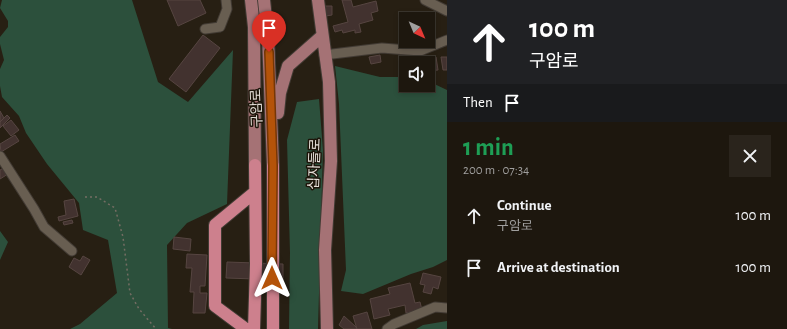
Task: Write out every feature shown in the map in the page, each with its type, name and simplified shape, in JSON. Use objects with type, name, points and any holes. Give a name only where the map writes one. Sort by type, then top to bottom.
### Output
[{"type":"highway","points":[[254,165],[256,264],[254,329]]},
{"type":"highway","points":[[273,166],[273,329]]},
{"type":"highway","points":[[246,329],[215,306],[215,225],[255,192]]},
{"type":"main road","name":"구암로","points":[[251,0],[254,27],[254,165]]},
{"type":"main road","name":"구암로","points":[[264,0],[268,37],[273,166]]},
{"type":"main road","name":"십자들로","points":[[318,0],[324,55],[329,82],[331,160],[325,250],[327,329]]},
{"type":"main road","points":[[273,166],[280,93],[288,66],[322,36]]},
{"type":"street","points":[[205,29],[220,27],[227,9],[226,0]]},
{"type":"street","points":[[425,0],[447,11]]},
{"type":"street","points":[[324,55],[382,48],[420,51],[447,40]]},
{"type":"street","points":[[0,156],[34,209],[44,228],[72,251]]},
{"type":"street","points":[[387,329],[394,324],[435,307],[447,308]]},
{"type":"path","points":[[85,197],[97,198],[115,208],[123,237],[130,293],[139,309],[156,329]]},
{"type":"green space","points":[[2,0],[132,0],[158,82],[188,102],[233,50],[227,204],[187,223],[167,245],[168,328],[172,329],[70,329],[80,324],[117,293],[108,240],[83,230],[79,203],[47,164],[26,133],[19,116],[2,97],[0,86],[0,69],[4,60],[0,37],[8,27],[8,21],[0,8]]},
{"type":"green space","points":[[335,66],[380,77],[399,77],[399,92],[435,92],[435,84],[447,90],[447,260],[433,267],[411,274],[363,294],[341,291],[346,270],[339,104]]},
{"type":"green space","points":[[319,99],[323,150],[318,329],[289,329],[290,253],[287,140],[297,102]]},
{"type":"green space","points":[[0,231],[8,242],[0,260]]},
{"type":"green space","points":[[447,321],[447,329],[416,329],[423,325]]},
{"type":"building","points":[[167,0],[200,0],[206,13],[178,26]]},
{"type":"building","points":[[342,0],[351,0],[353,7],[376,1],[378,11],[371,13],[373,20],[359,24],[361,32],[355,33],[355,30],[343,33],[342,30],[335,32],[333,26],[348,22]]},
{"type":"building","points":[[325,6],[332,6],[332,15],[326,16]]},
{"type":"building","points":[[203,35],[220,48],[186,92],[169,79]]},
{"type":"building","points":[[380,55],[381,62],[371,64],[369,57]]},
{"type":"building","points":[[436,57],[438,70],[435,70]]},
{"type":"building","points":[[441,57],[447,57],[447,70],[443,70]]},
{"type":"building","points":[[0,111],[4,118],[0,122]]},
{"type":"building","points":[[7,115],[10,118],[0,128],[0,122]]},
{"type":"building","points":[[11,120],[19,130],[11,136],[3,126]]},
{"type":"building","points":[[15,135],[19,141],[1,152],[0,144]]},
{"type":"building","points":[[4,168],[8,174],[0,179],[0,170]]},
{"type":"building","points":[[74,199],[78,216],[59,221],[58,217],[66,215],[64,201]]},
{"type":"building","points":[[72,220],[73,223],[64,225],[63,222]]},
{"type":"building","points":[[174,237],[191,239],[190,251],[173,249]]},
{"type":"building","points":[[187,254],[207,255],[205,286],[200,286],[200,293],[207,293],[205,313],[193,313],[194,292],[190,292],[192,268],[186,268]]},
{"type":"building","points":[[83,256],[90,260],[81,275],[69,267],[74,258],[80,261]]},
{"type":"building","points":[[227,262],[283,264],[283,280],[226,278]]},
{"type":"building","points":[[423,273],[441,277],[438,289],[433,287],[431,294],[423,292],[425,285],[420,284]]},
{"type":"building","points":[[410,283],[415,303],[420,302],[422,310],[406,313],[405,305],[388,309],[390,315],[374,319],[370,299],[390,294],[388,288]]},
{"type":"building","points":[[367,312],[372,329],[357,329],[353,316]]},
{"type":"building","points":[[344,316],[357,329],[344,329],[339,325]]},
{"type":"route","points":[[269,52],[273,166],[272,278]]}]
